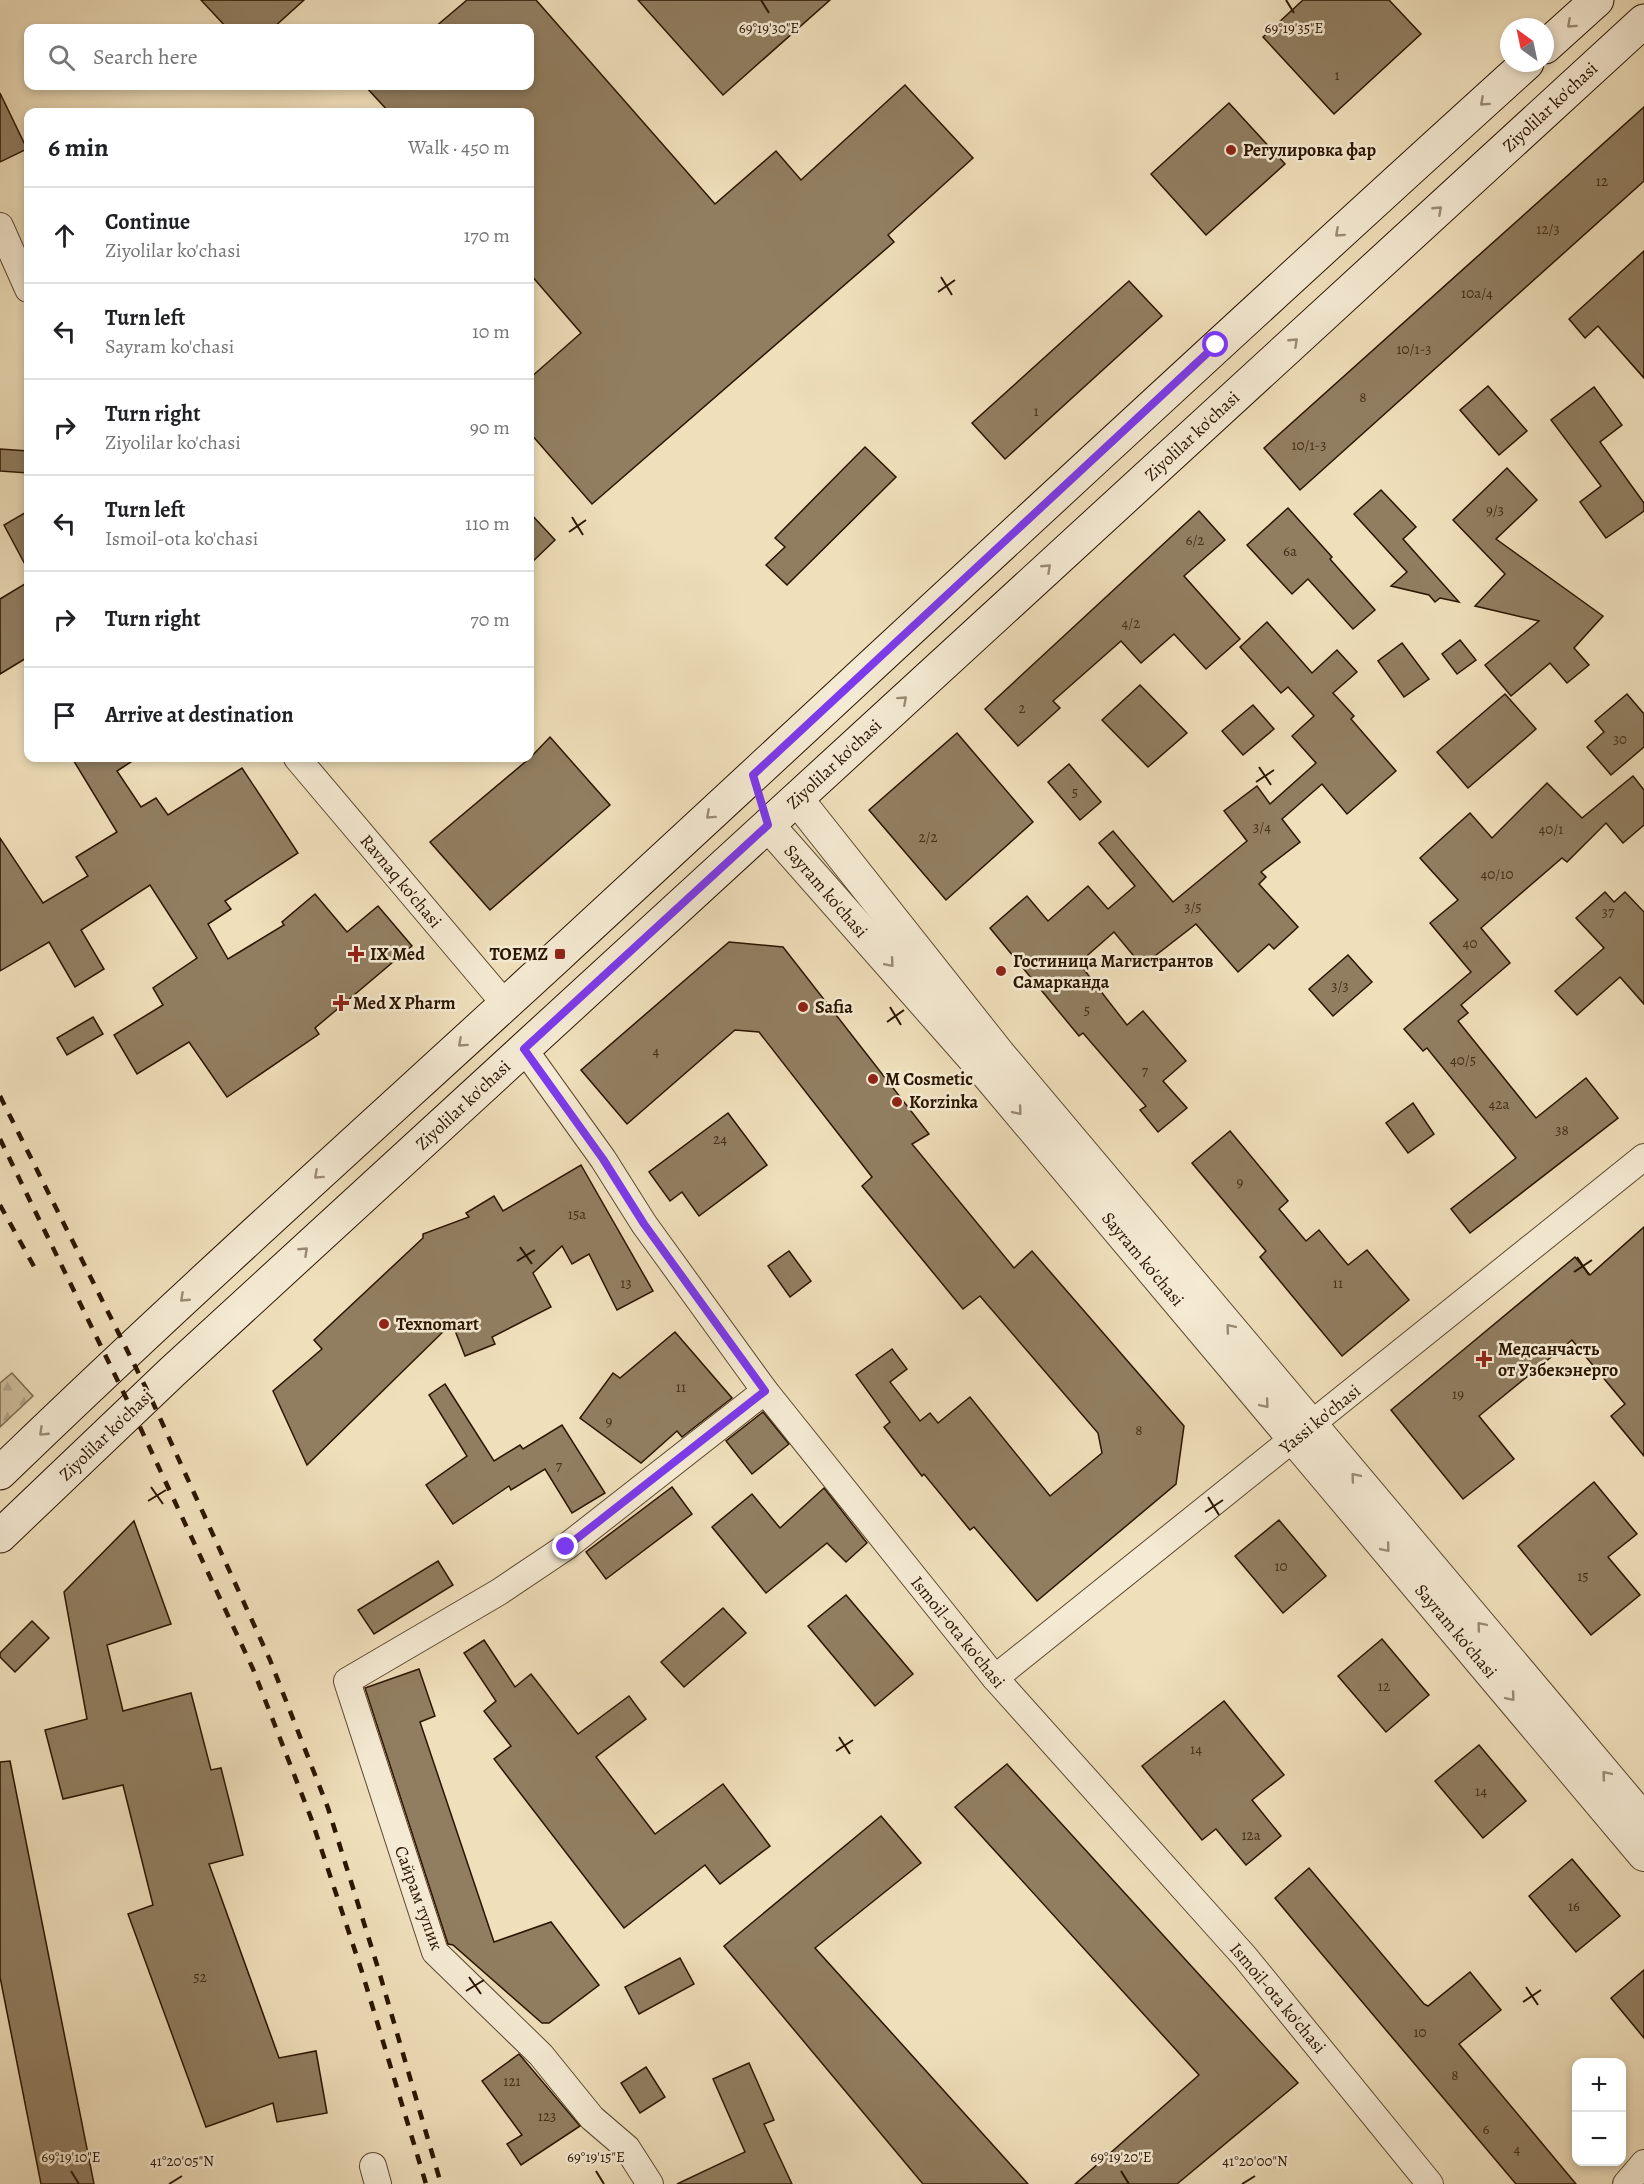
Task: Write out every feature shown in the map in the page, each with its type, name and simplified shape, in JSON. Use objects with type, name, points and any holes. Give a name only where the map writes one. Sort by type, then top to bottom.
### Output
[{"type":"main road","points":[[1554,39],[1597,0]]},
{"type":"main road","name":"Ziyolilar ko'chasi","points":[[0,1536],[172,1372],[1251,381],[1640,34]]},
{"type":"main road","points":[[0,1473],[172,1308],[505,1004],[1216,345],[1517,72]]},
{"type":"main road","points":[[1216,345],[1251,381]]},
{"type":"main road","name":"Sayram ko'chasi","points":[[753,775],[796,799]]},
{"type":"main road","name":"Sayram ko'chasi","points":[[753,775],[768,825]]},
{"type":"street","points":[[0,226],[24,280]]},
{"type":"street","name":"Ravnaq ko'chasi","points":[[300,762],[505,1004]]},
{"type":"street","name":"Sayram ko'chasi","points":[[796,799],[1644,1855]]},
{"type":"street","name":"Sayram ko'chasi","points":[[768,825],[1644,1820]]},
{"type":"street","name":"Ismoil-ota ko'chasi","points":[[524,1049],[603,1159],[644,1224],[765,1391],[995,1678],[1245,1957],[1430,2184]]},
{"type":"street","name":"Yassi ko'chasi","points":[[995,1678],[1644,1157]]},
{"type":"street","name":"Сайрам тупик","points":[[650,2184],[627,2148],[592,2118],[541,2055],[435,1952],[347,1681],[499,1592],[566,1547],[765,1391]]},
{"type":"street","points":[[1626,2184],[1644,2163]]},
{"type":"green space","points":[[12,1373],[33,1396],[0,1427],[0,1383]]},
{"type":"building","points":[[201,0],[304,0],[277,24],[223,24]]},
{"type":"building","points":[[467,0],[536,0],[715,204],[776,151],[801,180],[905,85],[973,158],[888,235],[894,242],[592,504],[534,438],[534,374],[581,333],[534,279],[534,108],[385,108],[369,90],[534,90],[534,24],[439,24]]},
{"type":"building","points":[[638,0],[830,0],[723,95]]},
{"type":"building","points":[[1303,0],[1389,0],[1421,34],[1334,114],[1263,37]]},
{"type":"building","points":[[0,93],[24,143],[24,150],[0,162]]},
{"type":"building","points":[[1229,103],[1285,164],[1206,235],[1151,174]]},
{"type":"building","points":[[1644,107],[1644,181],[1300,490],[1264,448]]},
{"type":"building","points":[[1644,251],[1644,378],[1598,326],[1585,338],[1569,319]]},
{"type":"building","points":[[1129,281],[1162,316],[1005,459],[972,423]]},
{"type":"building","points":[[1488,386],[1527,431],[1499,455],[1460,410]]},
{"type":"building","points":[[1594,387],[1622,425],[1600,442],[1644,503],[1644,511],[1606,538],[1580,502],[1601,486],[1551,420]]},
{"type":"building","points":[[865,447],[896,477],[787,585],[766,565],[785,547],[775,538]]},
{"type":"building","points":[[0,449],[24,451],[24,473],[0,471]]},
{"type":"building","points":[[1507,468],[1537,500],[1496,539],[1603,616],[1574,648],[1589,665],[1567,683],[1550,663],[1511,696],[1485,665],[1539,621],[1475,606],[1505,574],[1453,520]]},
{"type":"building","points":[[1381,490],[1416,527],[1403,539],[1459,602],[1440,598],[1435,602],[1429,595],[1391,586],[1407,572],[1354,514]]},
{"type":"building","points":[[1288,508],[1375,610],[1353,629],[1308,579],[1292,594],[1247,545]]},
{"type":"building","points":[[1199,511],[1225,540],[1184,576],[1240,639],[1206,669],[1174,634],[1141,663],[1121,641],[1053,701],[1060,708],[1018,746],[985,709]]},
{"type":"building","points":[[24,513],[24,562],[4,525]]},
{"type":"building","points":[[534,517],[555,540],[534,560]]},
{"type":"building","points":[[24,584],[24,659],[0,674],[0,599]]},
{"type":"building","points":[[1267,622],[1312,673],[1337,650],[1357,672],[1333,693],[1354,716],[1351,719],[1396,771],[1347,814],[1322,784],[1282,819],[1300,842],[1261,872],[1266,877],[1259,884],[1298,927],[1274,949],[1269,944],[1238,972],[1196,924],[1142,966],[1114,932],[1081,961],[1084,964],[1082,967],[1127,1025],[1143,1011],[1186,1061],[1163,1081],[1187,1108],[1158,1132],[1140,1110],[1146,1106],[1083,1033],[1079,1036],[990,928],[1027,896],[1048,921],[1088,886],[1108,909],[1135,886],[1099,843],[1113,831],[1173,902],[1247,841],[1224,811],[1257,786],[1270,804],[1316,763],[1292,736],[1314,716],[1288,687],[1281,693],[1240,647]]},
{"type":"building","points":[[1460,640],[1476,660],[1457,674],[1442,654]]},
{"type":"building","points":[[1402,643],[1429,679],[1404,697],[1378,661]]},
{"type":"building","points":[[1140,685],[1187,733],[1148,767],[1102,720]]},
{"type":"building","points":[[1505,694],[1536,729],[1468,788],[1437,752]]},
{"type":"building","points":[[1627,694],[1644,714],[1644,747],[1611,775],[1587,747],[1604,732],[1595,721]]},
{"type":"building","points":[[1253,705],[1274,729],[1243,755],[1222,731]]},
{"type":"building","points":[[957,733],[1033,822],[946,900],[869,810]]},
{"type":"building","points":[[550,737],[610,805],[490,910],[430,842],[525,762],[534,762],[534,754]]},
{"type":"building","points":[[74,762],[131,762],[117,771],[141,807],[156,798],[168,815],[242,768],[298,853],[225,901],[231,909],[208,924],[228,959],[284,925],[282,922],[315,894],[347,932],[378,906],[412,946],[315,1028],[319,1034],[227,1097],[189,1042],[137,1074],[114,1035],[163,1005],[153,988],[197,958],[150,885],[81,930],[104,969],[75,987],[49,942],[0,971],[0,838],[43,903],[88,876],[76,857],[117,832]]},
{"type":"building","points":[[1069,764],[1101,802],[1080,820],[1048,782]]},
{"type":"building","points":[[1633,776],[1644,790],[1644,825],[1623,843],[1606,823],[1567,862],[1562,858],[1481,928],[1510,963],[1461,1005],[1468,1013],[1458,1021],[1536,1118],[1586,1078],[1618,1118],[1470,1233],[1451,1209],[1516,1158],[1427,1048],[1423,1051],[1404,1029],[1471,972],[1430,923],[1458,900],[1420,858],[1470,813],[1492,838],[1547,783],[1582,818]]},
{"type":"building","points":[[1605,892],[1614,902],[1625,892],[1644,912],[1644,1004],[1620,977],[1577,1015],[1555,991],[1604,948],[1576,918]]},
{"type":"building","points":[[729,942],[783,947],[929,1134],[912,1144],[1014,1268],[1032,1251],[1184,1426],[1176,1484],[1037,1601],[974,1527],[970,1530],[924,1474],[922,1476],[884,1427],[890,1422],[856,1375],[892,1349],[907,1369],[890,1382],[920,1421],[930,1413],[938,1423],[970,1397],[1050,1496],[1102,1453],[1098,1433],[980,1296],[963,1309],[862,1186],[872,1177],[759,1032],[735,1030],[627,1124],[581,1070]]},
{"type":"building","points":[[1348,955],[1372,982],[1333,1016],[1309,989]]},
{"type":"building","points":[[93,1017],[103,1034],[67,1055],[57,1038]]},
{"type":"building","points":[[1413,1103],[1434,1134],[1408,1153],[1386,1123]]},
{"type":"building","points":[[728,1113],[767,1165],[699,1216],[682,1192],[670,1201],[649,1172]]},
{"type":"building","points":[[1230,1131],[1288,1201],[1279,1209],[1306,1241],[1319,1230],[1348,1265],[1367,1250],[1409,1300],[1342,1356],[1260,1257],[1266,1251],[1192,1163]]},
{"type":"building","points":[[581,1165],[653,1291],[617,1310],[589,1254],[572,1264],[562,1246],[533,1273],[551,1307],[492,1337],[495,1344],[465,1356],[452,1323],[307,1465],[273,1391],[322,1349],[314,1340],[423,1238],[423,1234],[469,1217],[466,1213],[494,1196],[503,1211]]},
{"type":"building","points":[[1644,1227],[1644,1456],[1611,1416],[1625,1404],[1572,1340],[1479,1416],[1514,1459],[1463,1499],[1391,1410],[1575,1257],[1590,1275]]},
{"type":"building","points":[[789,1251],[811,1281],[790,1297],[768,1266]]},
{"type":"building","points":[[675,1332],[732,1398],[682,1437],[677,1431],[641,1463],[580,1418],[613,1373],[620,1378]]},
{"type":"building","points":[[445,1384],[494,1461],[520,1445],[523,1449],[562,1425],[605,1493],[572,1513],[545,1469],[511,1490],[509,1486],[453,1524],[426,1485],[467,1456],[429,1395]]},
{"type":"building","points":[[763,1412],[789,1444],[752,1474],[726,1441]]},
{"type":"building","points":[[1594,1482],[1637,1534],[1608,1557],[1640,1595],[1591,1635],[1518,1546]]},
{"type":"building","points":[[672,1487],[692,1514],[606,1579],[586,1552]]},
{"type":"building","points":[[824,1488],[867,1543],[846,1562],[827,1543],[766,1593],[712,1527],[752,1494],[780,1528]]},
{"type":"building","points":[[1279,1520],[1326,1576],[1283,1613],[1235,1556]]},
{"type":"building","points":[[134,1521],[171,1624],[107,1645],[123,1711],[191,1693],[211,1770],[221,1768],[243,1855],[209,1864],[279,2058],[316,2051],[327,2113],[277,2122],[273,2103],[206,2127],[128,1914],[153,1905],[123,1785],[63,1799],[45,1730],[87,1719],[64,1592]]},
{"type":"building","points":[[438,1561],[453,1585],[374,1634],[358,1610]]},
{"type":"building","points":[[846,1595],[913,1674],[875,1706],[808,1626]]},
{"type":"building","points":[[723,1608],[746,1633],[684,1687],[661,1662]]},
{"type":"building","points":[[32,1621],[49,1638],[15,1672],[0,1657],[0,1653]]},
{"type":"building","points":[[1382,1639],[1429,1695],[1386,1732],[1338,1676]]},
{"type":"building","points":[[484,1640],[515,1687],[531,1674],[578,1734],[629,1696],[646,1719],[596,1757],[655,1834],[723,1784],[770,1846],[720,1884],[705,1865],[624,1928],[494,1759],[511,1746],[484,1711],[496,1701],[464,1653]]},
{"type":"building","points":[[419,1669],[435,1716],[420,1722],[494,1942],[551,1922],[599,1985],[549,2023],[542,2023],[453,1945],[448,1944],[365,1688]]},
{"type":"building","points":[[1224,1701],[1284,1775],[1252,1800],[1281,1836],[1246,1865],[1216,1829],[1202,1840],[1142,1766]]},
{"type":"building","points":[[1479,1745],[1526,1801],[1483,1838],[1435,1781]]},
{"type":"building","points":[[10,1761],[94,2184],[41,2184],[0,1977],[0,1762]]},
{"type":"building","points":[[1007,1764],[1298,2083],[1177,2184],[1075,2184],[1199,2075],[955,1807]]},
{"type":"building","points":[[881,1816],[921,1863],[815,1948],[1028,2184],[923,2184],[724,1946]]},
{"type":"building","points":[[1572,1859],[1620,1916],[1576,1952],[1529,1896]]},
{"type":"building","points":[[1309,1868],[1424,2004],[1428,2006],[1470,1972],[1501,2010],[1459,2044],[1576,2184],[1516,2184],[1275,1898]]},
{"type":"building","points":[[680,1958],[694,1984],[639,2014],[625,1987]]},
{"type":"building","points":[[1644,1970],[1644,2038],[1611,1998]]},
{"type":"building","points":[[519,2054],[580,2126],[521,2165],[507,2144],[522,2135],[482,2081]]},
{"type":"building","points":[[749,2063],[774,2120],[764,2124],[792,2184],[677,2184],[745,2152],[713,2079]]},
{"type":"building","points":[[646,2067],[665,2097],[640,2113],[621,2083]]},
{"type":"railway","points":[[0,1096],[149,1394],[270,1660],[328,1808],[378,1968],[441,2184]]},
{"type":"railway","points":[[0,1139],[132,1410],[253,1669],[311,1818],[362,1972],[426,2184]]},
{"type":"railway","points":[[0,1205],[37,1272]]},
{"type":"place","name":"Регулировка фар","points":[[1231,150]]},
{"type":"place","name":"IX Med","points":[[356,954]]},
{"type":"place","name":"TOEMZ","points":[[560,954]]},
{"type":"place","name":"Гостиница Магистрантов Самарканда","points":[[1001,971]]},
{"type":"place","name":"Med X Pharm","points":[[341,1003]]},
{"type":"place","name":"Safia","points":[[803,1007]]},
{"type":"place","name":"M Cosmetic","points":[[873,1079]]},
{"type":"place","name":"Korzinka","points":[[897,1102]]},
{"type":"place","name":"Texnomart","points":[[384,1324]]},
{"type":"place","name":"Медсанчасть от Узбекэнерго","points":[[1484,1359]]},
{"type":"route","points":[[566,1547],[765,1391],[644,1224],[603,1159],[524,1049],[768,825],[753,775],[1216,345]]}]
